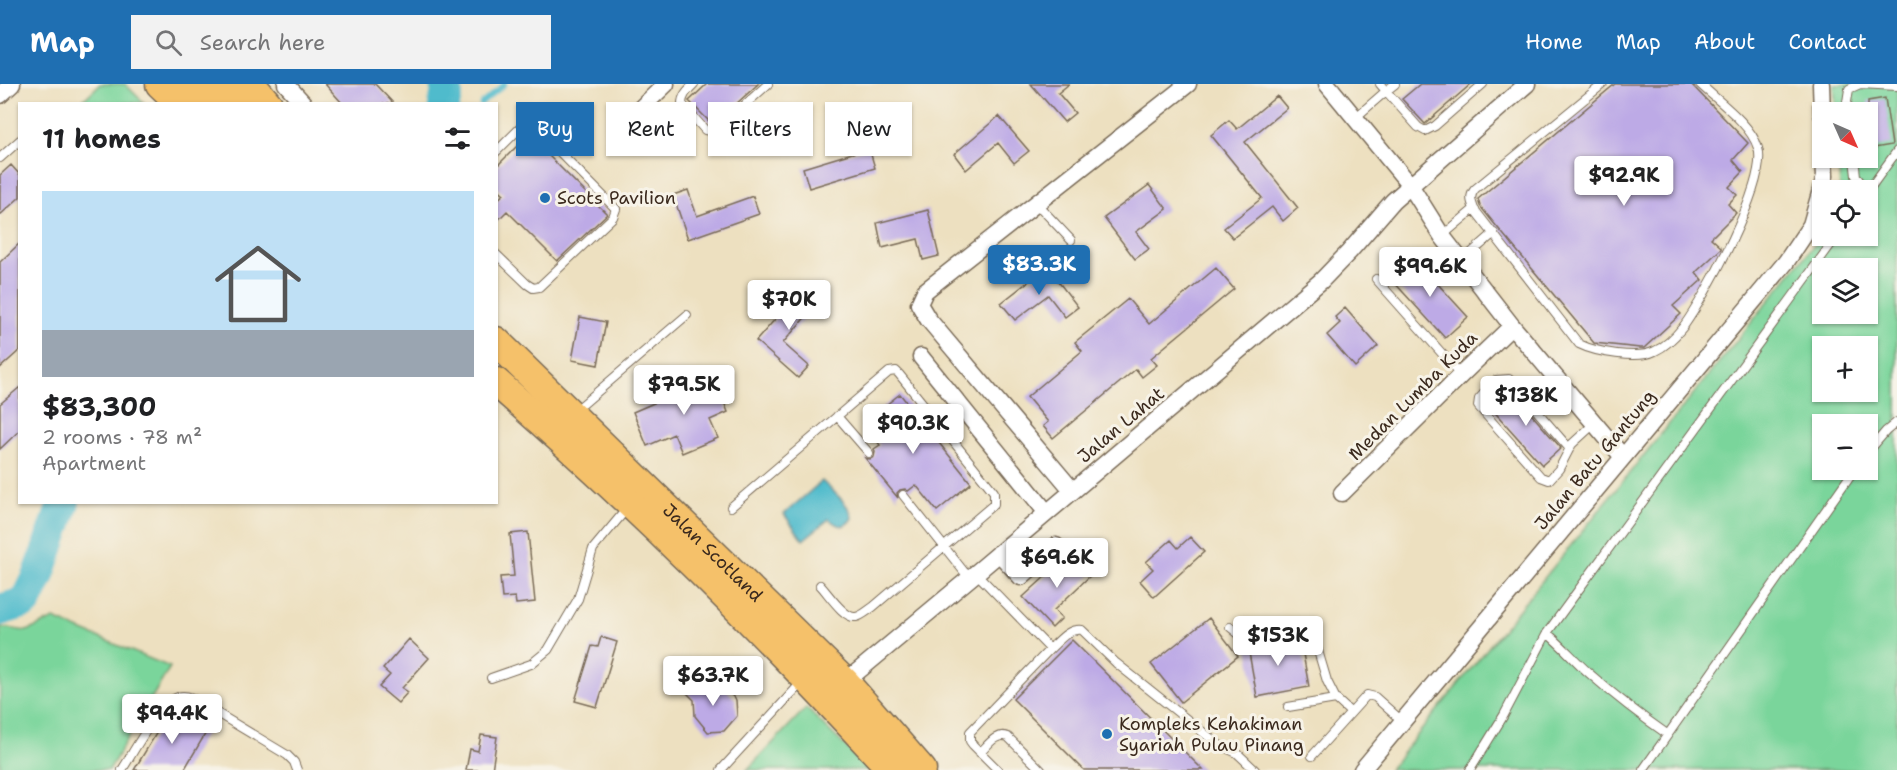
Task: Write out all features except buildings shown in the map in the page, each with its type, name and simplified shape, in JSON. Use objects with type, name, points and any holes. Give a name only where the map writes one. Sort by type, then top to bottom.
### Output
[{"type":"highway","points":[[160,84],[231,102]]},
{"type":"highway","points":[[251,84],[266,102]]},
{"type":"highway","name":"Jalan Scotland","points":[[498,343],[845,682],[922,770]]},
{"type":"highway","name":"Jalan Scotland","points":[[498,384],[631,504],[807,677],[892,770]]},
{"type":"street","points":[[0,94],[12,84]]},
{"type":"street","points":[[286,84],[302,102]]},
{"type":"street","points":[[647,102],[666,84]]},
{"type":"street","points":[[1073,491],[935,328],[919,304],[925,291],[1188,84]]},
{"type":"street","points":[[1327,84],[1410,185],[1442,236],[1512,326],[1623,457]]},
{"type":"street","name":"Jalan Lahat","points":[[845,682],[1321,281],[1393,201],[1527,84]]},
{"type":"street","points":[[1821,84],[1822,102]]},
{"type":"street","name":"Jalan Batu Gantung","points":[[1362,770],[1786,262],[1811,225],[1825,176],[1825,168]]},
{"type":"street","name":"Medan Lumba Kuda","points":[[1342,493],[1512,326]]},
{"type":"street","points":[[921,357],[1047,513]]},
{"type":"street","points":[[999,554],[1022,577],[1056,546]]},
{"type":"lane","points":[[694,84],[684,94],[682,104],[705,130],[710,132],[715,132],[768,84]]},
{"type":"lane","points":[[1355,118],[1383,88],[1395,84]]},
{"type":"lane","points":[[1383,88],[1418,127],[1425,131],[1435,126],[1483,84]]},
{"type":"lane","points":[[1603,84],[1475,189],[1471,198],[1473,209],[1579,344],[1602,352],[1643,355],[1663,347],[1684,326],[1728,252],[1758,176],[1759,149],[1751,133],[1700,84]]},
{"type":"lane","points":[[1847,102],[1849,90],[1860,84],[1897,86]]},
{"type":"lane","points":[[498,150],[523,125],[531,123],[616,209],[613,217],[539,287],[533,288],[527,284],[498,256]]},
{"type":"lane","points":[[0,158],[18,142]]},
{"type":"lane","points":[[1875,180],[1897,151]]},
{"type":"lane","points":[[1036,203],[1071,240]]},
{"type":"lane","points":[[1442,236],[1473,209]]},
{"type":"lane","points":[[1462,261],[1494,233]]},
{"type":"lane","points":[[1470,770],[1504,715],[1547,633],[1830,246]]},
{"type":"lane","points":[[1376,279],[1461,375]]},
{"type":"lane","points":[[573,414],[687,315]]},
{"type":"lane","points":[[731,507],[889,372],[896,371],[994,492],[994,504],[859,617],[854,618],[845,614],[820,585]]},
{"type":"lane","points":[[1569,448],[1509,379],[1496,380],[1479,399],[1478,406],[1541,477],[1549,480],[1559,469],[1569,448],[1595,423]]},
{"type":"lane","points":[[837,416],[869,453]]},
{"type":"lane","points":[[1878,440],[1897,422]]},
{"type":"lane","points":[[1643,770],[1847,480]]},
{"type":"lane","points":[[903,495],[944,547],[1050,649]]},
{"type":"lane","points":[[491,678],[531,664],[548,650],[578,599],[593,549],[631,504]]},
{"type":"lane","points":[[1230,627],[1245,638],[1305,626],[1313,634],[1327,681],[1336,699],[1350,712]]},
{"type":"lane","points":[[998,770],[970,741],[971,730],[1050,649],[1068,633],[1077,629],[1082,630],[1116,663],[1219,745],[1237,753],[1254,770]]},
{"type":"lane","points":[[1547,633],[1589,673],[1668,734]]},
{"type":"lane","points":[[721,770],[807,677]]},
{"type":"lane","points":[[1312,756],[1364,697],[1371,695],[1403,722]]},
{"type":"lane","points":[[122,770],[152,721],[170,701],[180,696],[192,699],[287,755],[294,762],[297,770]]},
{"type":"lane","points":[[1288,707],[1336,699]]},
{"type":"lane","points":[[980,753],[996,737],[1003,735],[1008,737],[1041,770]]},
{"type":"green space","points":[[100,84],[125,84],[143,102],[81,102]]},
{"type":"green space","points":[[1834,84],[1897,84],[1897,770],[1389,770],[1813,246],[1878,246],[1878,180],[1839,180],[1839,168],[1878,168],[1878,102],[1835,102]]},
{"type":"green space","points":[[54,619],[170,667],[109,770],[0,770],[0,627],[27,631]]},
{"type":"green space","points":[[806,708],[870,770],[747,770]]},
{"type":"water","points":[[822,481],[845,503],[852,518],[847,524],[841,526],[829,519],[803,540],[784,514]]},
{"type":"waterway","points":[[444,102],[447,92],[445,84]]},
{"type":"waterway","points":[[483,102],[505,84]]},
{"type":"waterway","points":[[0,610],[26,602],[38,577],[63,504]]},
{"type":"place","name":"Scots Pavilion","points":[[545,198]]},
{"type":"place","name":"Kompleks Kehakiman Syariah Pulau Pinang","points":[[1107,734]]}]
